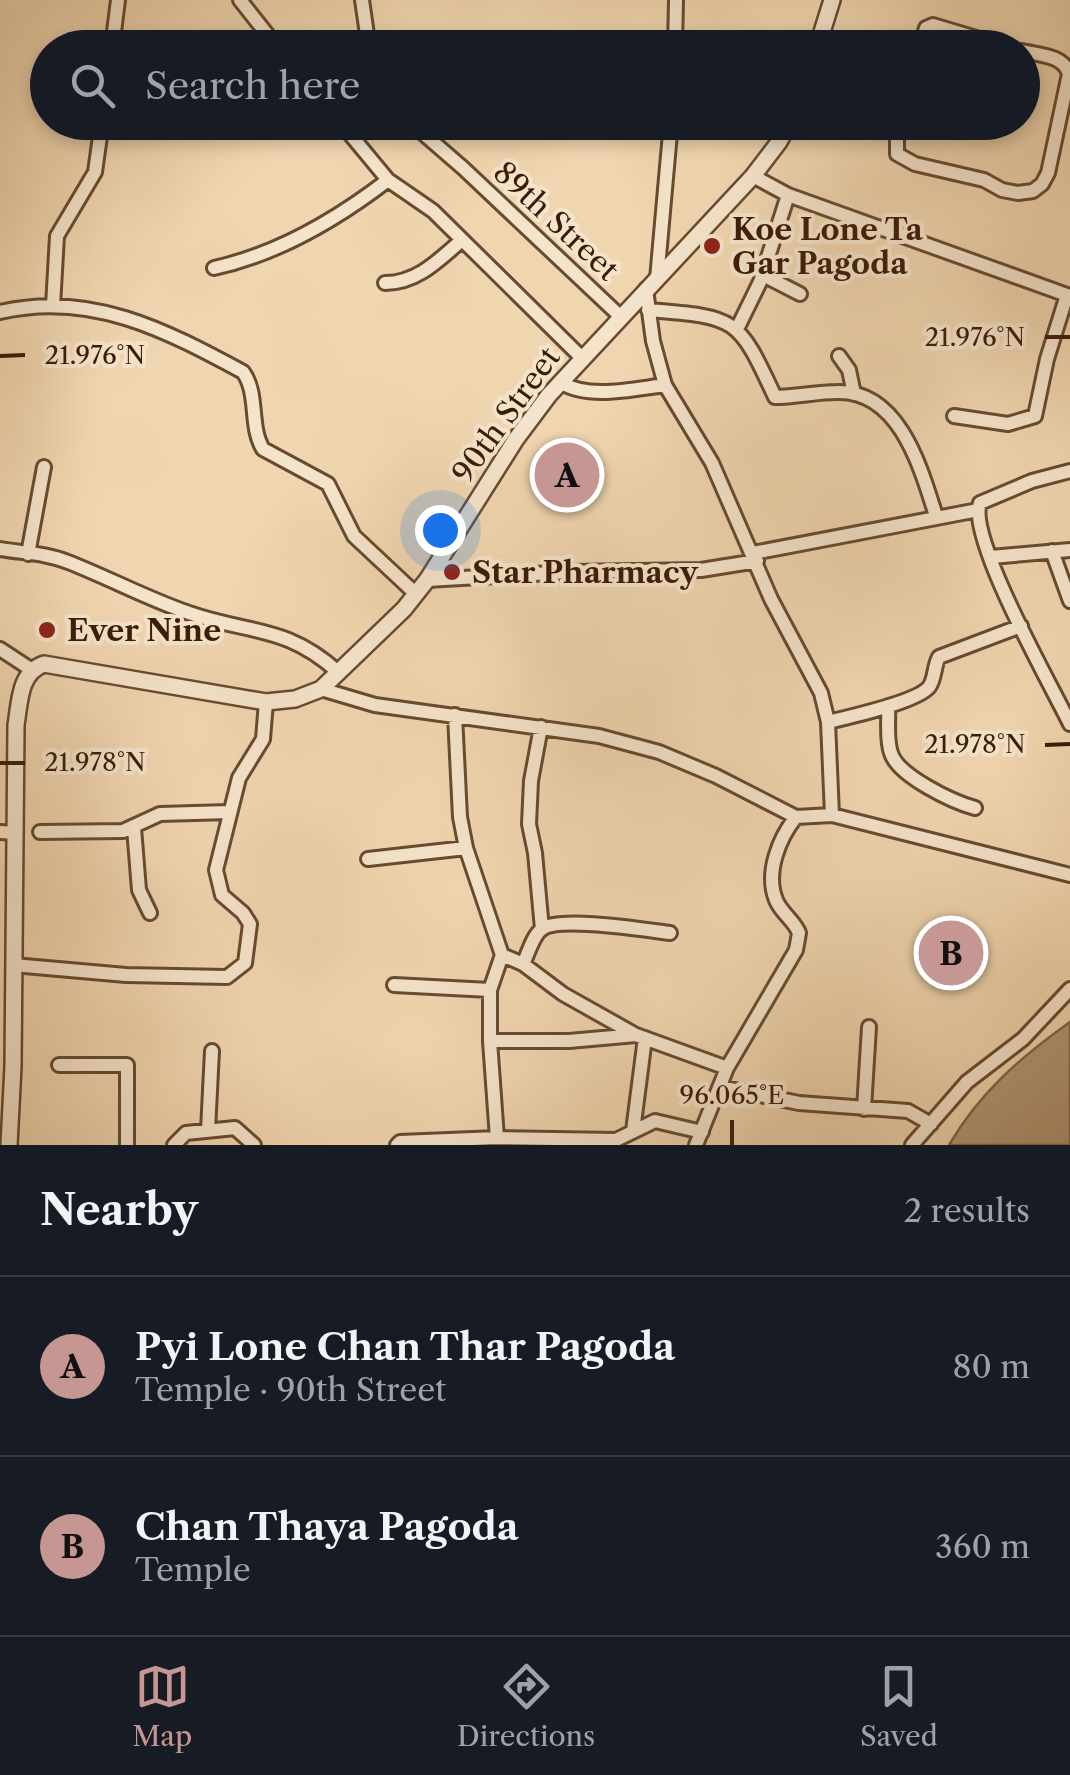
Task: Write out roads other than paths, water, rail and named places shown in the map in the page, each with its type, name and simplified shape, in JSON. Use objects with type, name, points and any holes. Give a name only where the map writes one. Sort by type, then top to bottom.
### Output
[{"type":"street","points":[[114,30],[118,0]]},
{"type":"street","points":[[240,0],[264,30]]},
{"type":"street","points":[[362,0],[366,30]]},
{"type":"street","points":[[676,0],[676,30]]},
{"type":"street","points":[[823,30],[832,0]]},
{"type":"street","points":[[925,30],[932,25],[949,30]]},
{"type":"street","points":[[896,140],[896,154],[915,164],[984,180],[1018,194],[1032,191],[1048,173],[1070,74],[1068,66],[1060,60],[1040,55]]},
{"type":"street","points":[[53,306],[57,236],[95,172],[99,140]]},
{"type":"street","points":[[355,140],[388,180],[433,210],[582,358]]},
{"type":"street","name":"89th Street","points":[[431,140],[621,317]]},
{"type":"street","points":[[670,140],[648,310],[665,384],[698,436],[772,598],[810,668],[828,722],[832,816]]},
{"type":"street","name":"90th Street","points":[[32,670],[44,664],[60,666],[266,702],[296,699],[320,689],[427,580],[516,439],[560,382],[754,176],[780,140]]},
{"type":"street","points":[[754,176],[788,195],[1069,295],[1047,359],[1035,416],[1008,424],[954,416]]},
{"type":"street","points":[[214,268],[295,240],[360,202],[388,180]]},
{"type":"street","points":[[737,329],[763,274],[788,195]]},
{"type":"street","points":[[385,282],[398,283],[417,276],[462,240]]},
{"type":"street","points":[[763,274],[800,294]]},
{"type":"street","points":[[0,312],[53,306],[122,315],[146,322],[243,372],[263,449],[328,484],[354,536],[416,594]]},
{"type":"street","points":[[648,310],[720,320],[737,329],[759,361],[775,397],[838,392],[854,394],[877,405],[900,428],[920,468],[936,516]]},
{"type":"street","points":[[839,356],[849,370],[854,394]]},
{"type":"street","points":[[560,382],[572,390],[593,391],[665,384]]},
{"type":"street","points":[[28,554],[44,467]]},
{"type":"street","points":[[1070,470],[1011,489],[980,503],[978,510],[991,557],[1070,724]]},
{"type":"street","points":[[427,580],[701,570],[936,516],[978,510]]},
{"type":"street","points":[[0,549],[66,561],[195,615],[283,636],[307,647],[338,672]]},
{"type":"street","points":[[991,557],[1070,550]]},
{"type":"street","points":[[1052,551],[1070,602]]},
{"type":"street","points":[[828,722],[888,706],[928,688],[939,656],[1021,626]]},
{"type":"street","points":[[0,649],[32,670],[8,725],[14,964],[9,1145]]},
{"type":"street","points":[[320,689],[374,705],[599,736],[658,752],[716,776],[796,817],[832,816],[1070,875]]},
{"type":"street","points":[[14,964],[126,975],[227,977],[245,963],[251,933],[243,913],[222,894],[216,882],[239,778],[263,740],[266,702]]},
{"type":"street","points":[[888,706],[889,744],[899,768],[954,802],[975,808]]},
{"type":"street","points":[[455,715],[460,817],[466,848],[502,955],[490,990],[497,1138]]},
{"type":"street","points":[[523,964],[542,929],[536,853],[529,824],[541,727]]},
{"type":"street","points":[[40,832],[123,831],[160,814],[230,812]]},
{"type":"street","points":[[398,1145],[497,1138],[616,1140],[654,1121],[699,1138],[726,1068],[796,950],[800,933],[776,901],[773,889],[778,848],[796,817]]},
{"type":"street","points":[[134,828],[140,890],[150,913]]},
{"type":"street","points":[[368,859],[466,848]]},
{"type":"street","points":[[542,929],[558,924],[670,933]]},
{"type":"street","points":[[502,955],[640,1037],[726,1068]]},
{"type":"street","points":[[394,986],[490,990]]},
{"type":"street","points":[[912,1145],[967,1082],[1023,1038],[1070,988]]},
{"type":"street","points":[[864,1108],[869,1028]]},
{"type":"street","points":[[490,1041],[640,1037]]},
{"type":"street","points":[[633,1131],[640,1037]]},
{"type":"street","points":[[208,1130],[212,1051]]},
{"type":"street","points":[[60,1065],[127,1065],[127,1145]]},
{"type":"street","points":[[720,1087],[779,1100],[908,1111],[932,1124]]},
{"type":"street","points":[[174,1145],[186,1133],[236,1128],[254,1145]]},
{"type":"place","name":"Koe Lone Ta Gar Pagoda","points":[[712,246]]},
{"type":"place","name":"Pyi Lone Chan Thar Pagoda","points":[[567,475]]},
{"type":"place","name":"Star Pharmacy","points":[[452,572]]},
{"type":"place","name":"Ever Nine","points":[[47,630]]},
{"type":"place","name":"Chan Thaya Pagoda","points":[[951,953]]}]
